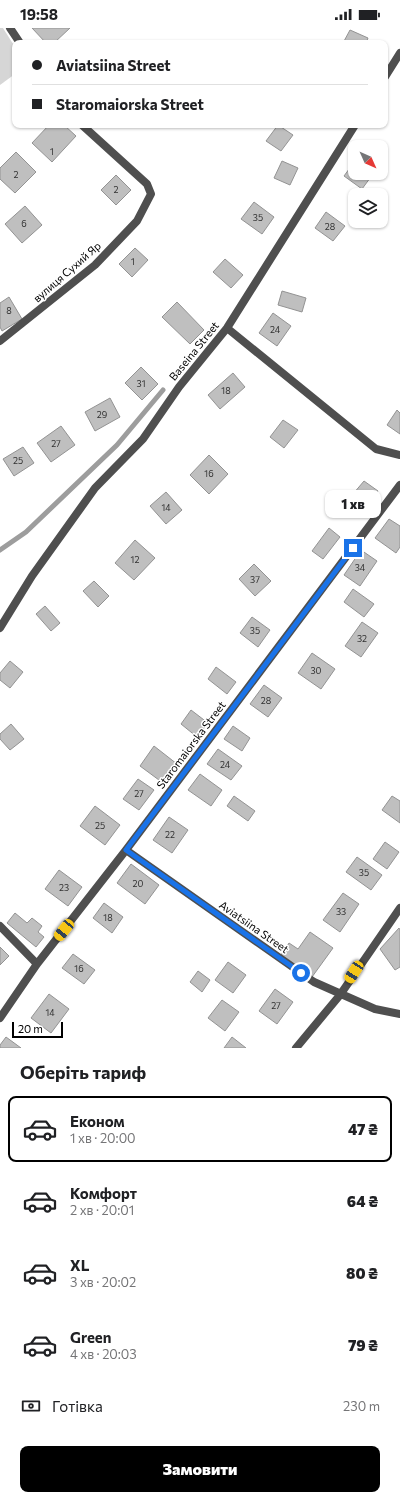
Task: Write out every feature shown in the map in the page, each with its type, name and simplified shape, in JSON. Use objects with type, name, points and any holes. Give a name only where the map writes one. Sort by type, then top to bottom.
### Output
[{"type":"street","points":[[10,28],[18,40]]},
{"type":"street","points":[[388,72],[400,53]]},
{"type":"street","name":"вулиця Сухий Яр","points":[[0,341],[95,265],[137,221],[151,194],[147,184],[85,128]]},
{"type":"street","name":"Baseina Street","points":[[0,628],[32,576],[95,488],[142,439],[179,387],[227,328],[353,128]]},
{"type":"street","points":[[227,328],[376,450],[400,455]]},
{"type":"street","name":"Staromaiorska Street","points":[[0,1018],[37,964],[126,850],[400,485]]},
{"type":"street","name":"Aviatsiina Street","points":[[126,850],[314,982],[340,995],[375,1009],[400,1014]]},
{"type":"street","points":[[296,1048],[340,995],[400,908]]},
{"type":"street","points":[[0,926],[37,964]]},
{"type":"shaded area","points":[[0,28],[3,28],[12,42],[12,76],[0,85]]},
{"type":"building","points":[[32,28],[70,28],[57,40],[43,40]]},
{"type":"building","points":[[350,30],[368,38],[367,40],[345,40]]},
{"type":"building","points":[[46,128],[67,128],[76,136],[52,162],[32,143]]},
{"type":"building","points":[[276,128],[282,128],[293,135],[281,151],[266,141]]},
{"type":"building","points":[[16,152],[36,172],[15,193],[0,179],[0,168]]},
{"type":"building","points":[[282,161],[298,168],[290,185],[274,178]]},
{"type":"building","points":[[348,171],[348,179],[344,176]]},
{"type":"building","points":[[116,175],[131,190],[116,205],[101,190]]},
{"type":"building","points":[[350,180],[369,180],[363,188]]},
{"type":"building","points":[[254,202],[274,217],[262,234],[241,219]]},
{"type":"building","points":[[25,206],[42,225],[22,243],[5,224]]},
{"type":"building","points":[[326,212],[345,226],[333,241],[315,228]]},
{"type":"building","points":[[135,248],[148,260],[132,277],[119,264]]},
{"type":"building","points":[[225,259],[243,275],[231,288],[213,272]]},
{"type":"building","points":[[282,291],[306,298],[302,312],[278,305]]},
{"type":"building","points":[[9,297],[22,319],[2,331],[0,327],[0,303]]},
{"type":"building","points":[[177,302],[204,330],[190,344],[162,317]]},
{"type":"building","points":[[273,313],[291,326],[277,346],[259,333]]},
{"type":"building","points":[[141,367],[158,384],[142,400],[125,383]]},
{"type":"building","points":[[233,373],[245,387],[220,409],[208,395]]},
{"type":"building","points":[[110,398],[120,417],[95,431],[85,412]]},
{"type":"building","points":[[397,410],[400,413],[400,434],[387,425]]},
{"type":"building","points":[[283,420],[298,430],[284,448],[270,437]]},
{"type":"building","points":[[61,426],[75,445],[51,462],[37,443]]},
{"type":"building","points":[[23,447],[34,463],[14,476],[3,459]]},
{"type":"building","points":[[209,455],[228,474],[209,494],[190,475]]},
{"type":"building","points":[[364,481],[378,491],[368,505],[353,494]]},
{"type":"building","points":[[166,492],[182,510],[166,524],[150,506]]},
{"type":"building","points":[[389,519],[400,526],[400,547],[396,553],[375,538]]},
{"type":"building","points":[[329,528],[340,537],[323,559],[312,551]]},
{"type":"building","points":[[135,540],[155,558],[134,580],[115,563]]},
{"type":"building","points":[[361,550],[377,561],[360,586],[344,575]]},
{"type":"building","points":[[254,564],[271,581],[255,596],[239,579]]},
{"type":"building","points":[[94,581],[109,596],[98,607],[83,591]]},
{"type":"building","points":[[353,589],[374,604],[364,617],[344,602]]},
{"type":"building","points":[[45,606],[60,623],[51,631],[36,614]]},
{"type":"building","points":[[252,617],[270,630],[258,647],[240,633]]},
{"type":"building","points":[[362,622],[378,633],[361,657],[345,646]]},
{"type":"building","points":[[312,653],[335,669],[321,689],[298,673]]},
{"type":"building","points":[[10,661],[23,672],[10,688],[0,680],[0,673]]},
{"type":"building","points":[[216,667],[236,682],[227,694],[208,679]]},
{"type":"building","points":[[264,685],[282,698],[268,717],[250,704]]},
{"type":"building","points":[[191,710],[208,723],[197,737],[181,724]]},
{"type":"building","points":[[11,724],[24,739],[10,750],[0,739],[0,734]]},
{"type":"building","points":[[233,726],[250,738],[242,751],[224,739]]},
{"type":"building","points":[[154,746],[177,764],[163,783],[140,766]]},
{"type":"building","points":[[218,749],[242,766],[231,780],[207,764]]},
{"type":"building","points":[[200,774],[222,790],[211,806],[188,790]]},
{"type":"building","points":[[138,779],[154,790],[139,810],[123,799]]},
{"type":"building","points":[[234,796],[255,811],[248,821],[227,806]]},
{"type":"building","points":[[392,796],[400,801],[400,823],[382,810]]},
{"type":"building","points":[[95,806],[120,825],[105,845],[80,826]]},
{"type":"building","points":[[169,817],[188,830],[172,853],[153,840]]},
{"type":"building","points":[[385,842],[399,852],[387,869],[373,859]]},
{"type":"building","points":[[357,857],[382,875],[371,890],[346,872]]},
{"type":"building","points":[[131,864],[159,885],[145,904],[117,883]]},
{"type":"building","points":[[59,870],[82,887],[68,906],[45,889]]},
{"type":"building","points":[[343,893],[359,904],[340,932],[323,920]]},
{"type":"building","points":[[104,903],[123,917],[112,933],[93,918]]},
{"type":"building","points":[[15,913],[27,923],[32,918],[42,926],[38,932],[44,937],[36,947],[7,923]]},
{"type":"building","points":[[399,928],[400,967],[395,970],[380,949]]},
{"type":"building","points":[[310,932],[333,948],[312,977],[281,955],[289,943],[298,949]]},
{"type":"building","points":[[0,947],[9,956],[0,965]]},
{"type":"building","points":[[73,954],[95,970],[84,984],[62,968]]},
{"type":"building","points":[[228,962],[246,975],[233,993],[215,980]]},
{"type":"building","points":[[198,971],[210,980],[202,992],[190,982]]},
{"type":"building","points":[[275,989],[293,1002],[277,1024],[259,1011]]},
{"type":"building","points":[[49,994],[69,1009],[51,1033],[31,1018]]},
{"type":"building","points":[[222,1000],[239,1012],[225,1031],[208,1018]]},
{"type":"building","points":[[6,1037],[21,1048],[0,1048],[0,1045]]},
{"type":"building","points":[[232,1037],[246,1048],[224,1048]]},
{"type":"waterway","points":[[0,550],[26,532],[117,445],[163,390]]},
{"type":"route","points":[[301,973],[126,850],[353,548]]}]
